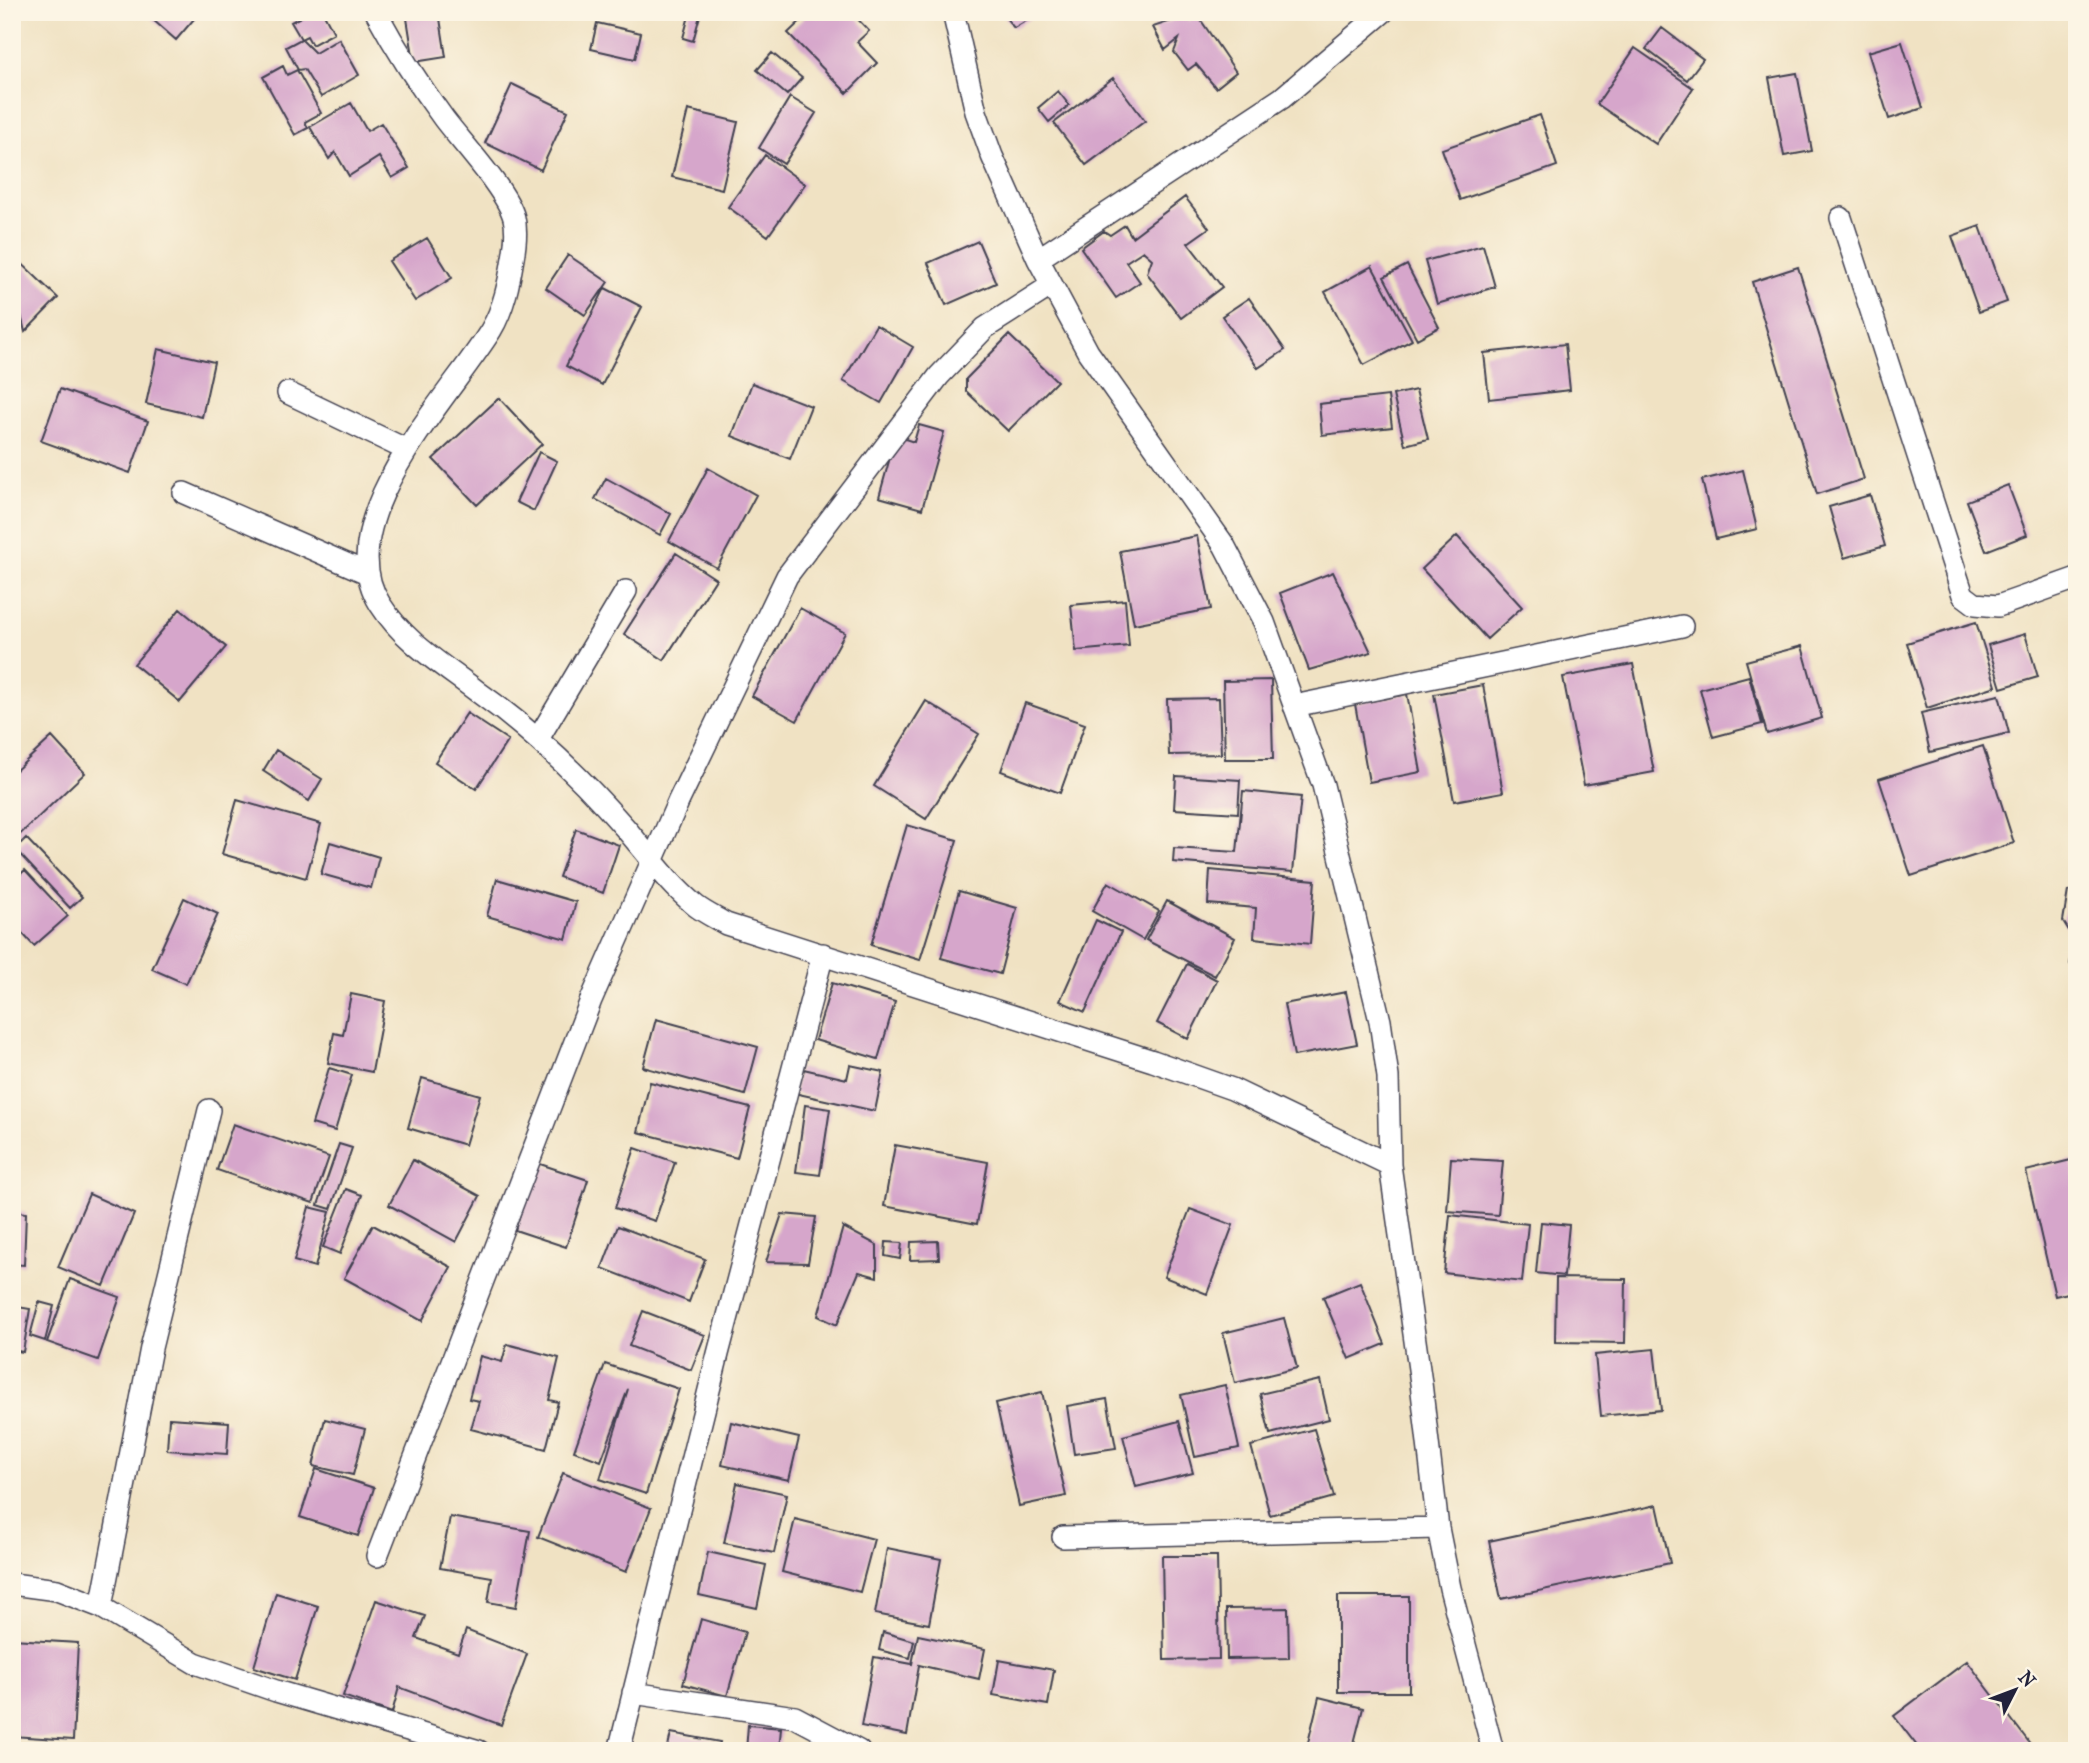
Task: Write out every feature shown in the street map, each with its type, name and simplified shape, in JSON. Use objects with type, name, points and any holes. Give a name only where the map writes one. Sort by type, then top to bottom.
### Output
[{"type":"street","points":[[376,12],[393,44],[443,117],[502,193],[514,219],[515,249],[509,289],[492,328],[385,486],[371,527],[367,573],[378,602],[398,628],[422,651],[480,692],[538,739],[625,827],[696,906],[726,924],[1153,1060],[1232,1089],[1390,1165]]},
{"type":"street","points":[[953,12],[976,112],[992,156],[1038,259],[1088,352],[1224,545],[1264,622],[1323,785],[1380,1021],[1388,1077],[1390,1165],[1421,1383],[1438,1528],[1450,1588],[1493,1751]]},
{"type":"street","points":[[1038,259],[1282,98],[1383,12]]},
{"type":"street","points":[[1841,218],[1964,595],[1975,604],[1998,606],[2077,579]]},
{"type":"street","points":[[377,1556],[591,1000],[679,800],[787,576],[939,376],[985,328],[1052,285]]},
{"type":"street","points":[[288,393],[407,450]]},
{"type":"street","points":[[184,493],[367,573]]},
{"type":"street","points":[[538,739],[626,592]]},
{"type":"street","points":[[1294,706],[1682,626]]},
{"type":"street","points":[[619,1751],[718,1354],[823,954]]},
{"type":"street","points":[[100,1606],[151,1348],[209,1111]]},
{"type":"street","points":[[1063,1537],[1438,1528]]},
{"type":"street","points":[[12,1584],[57,1590],[100,1606],[195,1663],[276,1691],[479,1751]]},
{"type":"street","points":[[633,1693],[795,1717],[859,1751]]},
{"type":"building","points":[[144,12],[200,12],[176,40]]},
{"type":"building","points":[[310,12],[323,12],[334,33],[312,45],[307,36],[301,39],[291,22]]},
{"type":"building","points":[[406,12],[439,12],[446,57],[414,62]]},
{"type":"building","points":[[690,12],[701,12],[693,41],[683,38]]},
{"type":"building","points":[[810,12],[831,12],[835,16],[839,12],[851,12],[869,31],[857,42],[877,63],[847,93],[788,33]]},
{"type":"building","points":[[1001,12],[1041,12],[1014,28]]},
{"type":"building","points":[[1196,13],[1236,72],[1216,88],[1196,64],[1188,70],[1174,52],[1179,39],[1165,50],[1153,27],[1183,17],[1189,21]]},
{"type":"building","points":[[597,23],[641,33],[635,59],[591,49]]},
{"type":"building","points":[[1662,28],[1703,59],[1687,80],[1646,49]]},
{"type":"building","points":[[301,39],[315,53],[339,39],[359,75],[321,97],[304,69],[298,70],[286,47]]},
{"type":"building","points":[[1902,42],[1923,108],[1889,119],[1868,52]]},
{"type":"building","points":[[1635,48],[1693,88],[1656,144],[1597,104]]},
{"type":"building","points":[[772,53],[802,78],[787,95],[757,70]]},
{"type":"building","points":[[283,66],[287,75],[297,70],[321,113],[305,122],[308,128],[295,135],[263,77]]},
{"type":"building","points":[[1797,73],[1812,151],[1784,156],[1769,78]]},
{"type":"building","points":[[1113,78],[1145,121],[1086,165],[1054,123]]},
{"type":"building","points":[[512,84],[568,111],[541,170],[485,143]]},
{"type":"building","points":[[1058,91],[1069,105],[1049,122],[1038,108]]},
{"type":"building","points":[[790,97],[816,113],[784,164],[759,148]]},
{"type":"building","points":[[351,103],[367,131],[381,123],[409,168],[392,178],[379,157],[349,176],[335,152],[329,159],[310,127]]},
{"type":"building","points":[[688,110],[738,122],[722,189],[672,177]]},
{"type":"building","points":[[1540,115],[1557,166],[1460,200],[1442,149]]},
{"type":"building","points":[[765,155],[805,184],[768,236],[728,207]]},
{"type":"building","points":[[1185,197],[1209,228],[1188,243],[1222,287],[1181,318],[1147,273],[1152,259],[1143,251],[1126,262],[1140,282],[1116,298],[1081,248],[1104,231],[1110,235],[1125,225],[1132,237]]},
{"type":"building","points":[[1980,226],[2007,302],[1979,312],[1952,236]]},
{"type":"building","points":[[427,238],[452,278],[415,301],[389,261]]},
{"type":"building","points":[[978,241],[996,283],[946,305],[928,263]]},
{"type":"building","points":[[1483,245],[1495,287],[1437,304],[1425,261]]},
{"type":"building","points":[[12,254],[58,298],[25,332],[12,276]]},
{"type":"building","points":[[568,255],[608,282],[585,315],[546,288]]},
{"type":"building","points":[[1407,265],[1439,327],[1417,339],[1384,277]]},
{"type":"building","points":[[1372,266],[1412,340],[1364,365],[1325,292]]},
{"type":"building","points":[[1798,267],[1864,479],[1817,494],[1752,282]]},
{"type":"building","points":[[605,288],[642,307],[602,385],[566,366]]},
{"type":"building","points":[[1249,298],[1285,350],[1258,368],[1222,316]]},
{"type":"building","points":[[876,325],[913,347],[881,403],[843,381]]},
{"type":"building","points":[[1009,335],[1057,381],[1008,431],[966,391],[966,379]]},
{"type":"building","points":[[1565,344],[1570,390],[1489,399],[1484,353]]},
{"type":"building","points":[[158,349],[214,362],[202,417],[146,404]]},
{"type":"building","points":[[752,383],[811,406],[790,459],[732,436]]},
{"type":"building","points":[[60,389],[148,421],[130,473],[41,441]]},
{"type":"building","points":[[1416,390],[1428,439],[1405,445],[1393,395]]},
{"type":"building","points":[[1388,396],[1392,427],[1322,435],[1319,404]]},
{"type":"building","points":[[499,398],[542,444],[477,505],[433,459]]},
{"type":"building","points":[[919,425],[944,432],[922,509],[879,497],[896,436],[914,442]]},
{"type":"building","points":[[539,452],[557,461],[534,511],[516,502]]},
{"type":"building","points":[[708,468],[756,495],[717,568],[669,541]]},
{"type":"building","points":[[1743,470],[1757,529],[1716,539],[1702,480]]},
{"type":"building","points":[[606,478],[671,514],[660,535],[595,499]]},
{"type":"building","points":[[2008,485],[2027,535],[1986,551],[1967,501]]},
{"type":"building","points":[[1870,495],[1885,546],[1844,558],[1829,507]]},
{"type":"building","points":[[1197,536],[1211,609],[1134,624],[1120,551]]},
{"type":"building","points":[[1457,536],[1522,607],[1487,639],[1422,569]]},
{"type":"building","points":[[676,553],[716,579],[664,660],[624,634]]},
{"type":"building","points":[[1333,572],[1371,652],[1309,670],[1280,593]]},
{"type":"building","points":[[1125,600],[1129,646],[1076,651],[1071,605]]},
{"type":"building","points":[[800,608],[845,633],[797,721],[752,696]]},
{"type":"building","points":[[180,609],[226,647],[180,702],[134,664]]},
{"type":"building","points":[[1976,622],[1996,686],[1927,708],[1907,643]]},
{"type":"building","points":[[2025,634],[2038,677],[2001,688],[1988,645]]},
{"type":"building","points":[[1802,646],[1822,718],[1767,734],[1746,661]]},
{"type":"building","points":[[1633,664],[1654,772],[1584,785],[1563,677]]},
{"type":"building","points":[[1749,676],[1762,724],[1713,737],[1700,689]]},
{"type":"building","points":[[1271,680],[1273,759],[1225,759],[1223,681]]},
{"type":"building","points":[[1483,685],[1503,792],[1454,801],[1434,694]]},
{"type":"building","points":[[1407,694],[1421,772],[1369,782],[1355,704]]},
{"type":"building","points":[[1999,695],[2009,733],[1930,752],[1921,713]]},
{"type":"building","points":[[1219,698],[1221,754],[1169,755],[1167,699]]},
{"type":"building","points":[[926,701],[979,734],[926,819],[874,786]]},
{"type":"building","points":[[1025,703],[1085,724],[1060,793],[1001,771]]},
{"type":"building","points":[[467,713],[508,740],[476,789],[435,762]]},
{"type":"building","points":[[52,737],[85,773],[13,841],[16,844],[12,848],[12,774]]},
{"type":"building","points":[[1983,746],[2014,843],[1911,876],[1879,779]]},
{"type":"building","points":[[276,750],[322,779],[309,801],[263,771]]},
{"type":"building","points":[[1176,776],[1240,780],[1238,813],[1174,809]]},
{"type":"building","points":[[1243,791],[1301,797],[1293,872],[1173,862],[1174,848],[1237,852]]},
{"type":"building","points":[[237,800],[321,824],[306,878],[222,854]]},
{"type":"building","points":[[907,825],[957,840],[920,960],[871,945]]},
{"type":"building","points":[[576,829],[619,845],[603,893],[559,877]]},
{"type":"building","points":[[26,838],[82,897],[70,908],[15,849]]},
{"type":"building","points":[[330,842],[379,857],[371,888],[321,874]]},
{"type":"building","points":[[25,870],[68,916],[34,946],[12,922],[12,882]]},
{"type":"building","points":[[1210,870],[1315,880],[1310,944],[1254,938],[1256,908],[1208,904]]},
{"type":"building","points":[[497,879],[576,902],[566,939],[487,916]]},
{"type":"building","points":[[1108,882],[1159,911],[1143,940],[1092,911]]},
{"type":"building","points":[[2077,890],[2077,972],[2070,964],[2075,940],[2063,921],[2068,891]]},
{"type":"building","points":[[959,891],[1017,908],[1000,974],[941,958]]},
{"type":"building","points":[[184,898],[218,914],[186,984],[152,969]]},
{"type":"building","points":[[1167,901],[1235,938],[1215,976],[1146,940]]},
{"type":"building","points":[[1096,920],[1121,932],[1085,1012],[1060,1001]]},
{"type":"building","points":[[1187,964],[1217,980],[1188,1039],[1157,1023]]},
{"type":"building","points":[[832,983],[895,1002],[878,1059],[815,1040]]},
{"type":"building","points":[[1346,992],[1357,1044],[1294,1056],[1284,1004]]},
{"type":"building","points":[[351,994],[385,1001],[372,1072],[328,1063],[334,1033],[343,1035]]},
{"type":"building","points":[[656,1019],[758,1047],[745,1095],[643,1067]]},
{"type":"building","points":[[850,1065],[883,1072],[875,1111],[794,1093],[799,1068],[847,1079]]},
{"type":"building","points":[[329,1068],[352,1075],[335,1131],[312,1124]]},
{"type":"building","points":[[422,1078],[480,1095],[465,1145],[408,1128]]},
{"type":"building","points":[[650,1082],[750,1108],[737,1158],[638,1132]]},
{"type":"building","points":[[805,1105],[830,1109],[820,1175],[796,1172]]},
{"type":"building","points":[[233,1124],[329,1157],[313,1203],[217,1170]]},
{"type":"building","points":[[339,1144],[352,1148],[331,1209],[318,1205]]},
{"type":"building","points":[[895,1145],[988,1162],[977,1224],[884,1206]]},
{"type":"building","points":[[635,1148],[675,1162],[655,1221],[615,1208]]},
{"type":"building","points":[[1451,1158],[1503,1161],[1498,1215],[1447,1211]]},
{"type":"building","points":[[413,1160],[480,1196],[456,1242],[389,1205]]},
{"type":"building","points":[[2071,1160],[2077,1182],[2077,1291],[2055,1296],[2026,1171]]},
{"type":"building","points":[[537,1163],[588,1180],[566,1247],[515,1230]]},
{"type":"building","points":[[346,1189],[362,1195],[340,1254],[323,1247]]},
{"type":"building","points":[[89,1194],[134,1214],[104,1286],[58,1267]]},
{"type":"building","points":[[309,1207],[330,1212],[315,1267],[294,1261]]},
{"type":"building","points":[[1190,1209],[1233,1225],[1207,1294],[1164,1277]]},
{"type":"building","points":[[12,1211],[26,1213],[24,1265],[12,1264]]},
{"type":"building","points":[[782,1214],[816,1217],[808,1263],[766,1262]]},
{"type":"building","points":[[1450,1215],[1528,1224],[1522,1282],[1444,1273]]},
{"type":"building","points":[[1541,1222],[1569,1225],[1564,1276],[1536,1273]]},
{"type":"building","points":[[373,1225],[451,1267],[422,1321],[344,1278]]},
{"type":"building","points":[[618,1226],[705,1259],[689,1302],[602,1268]]},
{"type":"building","points":[[843,1227],[877,1245],[877,1277],[859,1272],[837,1325],[818,1316]]},
{"type":"building","points":[[938,1241],[939,1259],[910,1260],[911,1242]]},
{"type":"building","points":[[886,1242],[902,1243],[900,1259],[885,1256]]},
{"type":"building","points":[[1556,1278],[1626,1279],[1625,1343],[1555,1342]]},
{"type":"building","points":[[70,1279],[120,1297],[98,1360],[47,1342]]},
{"type":"building","points":[[1360,1282],[1385,1344],[1349,1359],[1323,1297]]},
{"type":"building","points":[[39,1302],[54,1306],[45,1341],[30,1336]]},
{"type":"building","points":[[12,1306],[30,1309],[23,1352],[12,1350]]},
{"type":"building","points":[[643,1311],[705,1335],[691,1370],[629,1346]]},
{"type":"building","points":[[1284,1318],[1297,1368],[1235,1383],[1223,1333]]},
{"type":"building","points":[[507,1344],[559,1358],[549,1400],[558,1402],[546,1449],[471,1429],[479,1401],[469,1399],[480,1356],[502,1362]]},
{"type":"building","points":[[1654,1349],[1661,1410],[1601,1416],[1595,1355]]},
{"type":"building","points":[[605,1364],[679,1389],[646,1494],[600,1479],[628,1389],[601,1461],[574,1451]]},
{"type":"building","points":[[1320,1380],[1329,1419],[1270,1434],[1260,1394]]},
{"type":"building","points":[[1225,1385],[1239,1448],[1195,1457],[1181,1395]]},
{"type":"building","points":[[1042,1392],[1066,1496],[1019,1506],[996,1403]]},
{"type":"building","points":[[1107,1399],[1116,1448],[1074,1454],[1067,1406]]},
{"type":"building","points":[[169,1418],[229,1422],[227,1454],[167,1450]]},
{"type":"building","points":[[325,1419],[365,1429],[353,1475],[313,1466]]},
{"type":"building","points":[[1179,1421],[1193,1473],[1136,1487],[1123,1436]]},
{"type":"building","points":[[731,1422],[799,1438],[789,1480],[722,1465]]},
{"type":"building","points":[[1314,1429],[1334,1497],[1270,1515],[1251,1446]]},
{"type":"building","points":[[316,1469],[374,1488],[358,1536],[300,1517]]},
{"type":"building","points":[[563,1473],[651,1508],[626,1572],[538,1537]]},
{"type":"building","points":[[737,1483],[787,1494],[774,1553],[724,1543]]},
{"type":"building","points":[[1657,1505],[1670,1563],[1501,1599],[1489,1541]]},
{"type":"building","points":[[450,1517],[530,1531],[516,1607],[488,1602],[492,1577],[440,1568]]},
{"type":"building","points":[[795,1519],[874,1539],[860,1592],[782,1572]]},
{"type":"building","points":[[887,1548],[941,1559],[929,1624],[875,1614]]},
{"type":"building","points":[[708,1552],[766,1565],[757,1608],[699,1595]]},
{"type":"building","points":[[1162,1556],[1217,1556],[1219,1659],[1164,1660]]},
{"type":"building","points":[[276,1593],[318,1606],[295,1680],[254,1667]]},
{"type":"building","points":[[1338,1596],[1409,1596],[1409,1692],[1338,1692]]},
{"type":"building","points":[[376,1600],[425,1616],[416,1638],[458,1653],[466,1630],[527,1654],[501,1725],[399,1687],[392,1713],[343,1696]]},
{"type":"building","points":[[1288,1608],[1289,1658],[1227,1659],[1226,1609]]},
{"type":"building","points":[[701,1619],[745,1632],[727,1696],[683,1684]]},
{"type":"building","points":[[883,1632],[914,1641],[910,1658],[879,1650]]},
{"type":"building","points":[[918,1635],[985,1649],[979,1679],[919,1665],[907,1735],[861,1726],[874,1657],[912,1664]]},
{"type":"building","points":[[12,1639],[78,1643],[73,1740],[12,1736]]},
{"type":"building","points":[[999,1660],[1054,1670],[1048,1705],[993,1695]]},
{"type":"building","points":[[1967,1661],[2031,1745],[2023,1751],[1921,1751],[1894,1716]]},
{"type":"building","points":[[1319,1697],[1363,1708],[1352,1751],[1306,1751]]},
{"type":"building","points":[[748,1725],[781,1728],[779,1751],[746,1751]]},
{"type":"building","points":[[671,1733],[720,1742],[718,1751],[667,1751]]}]
